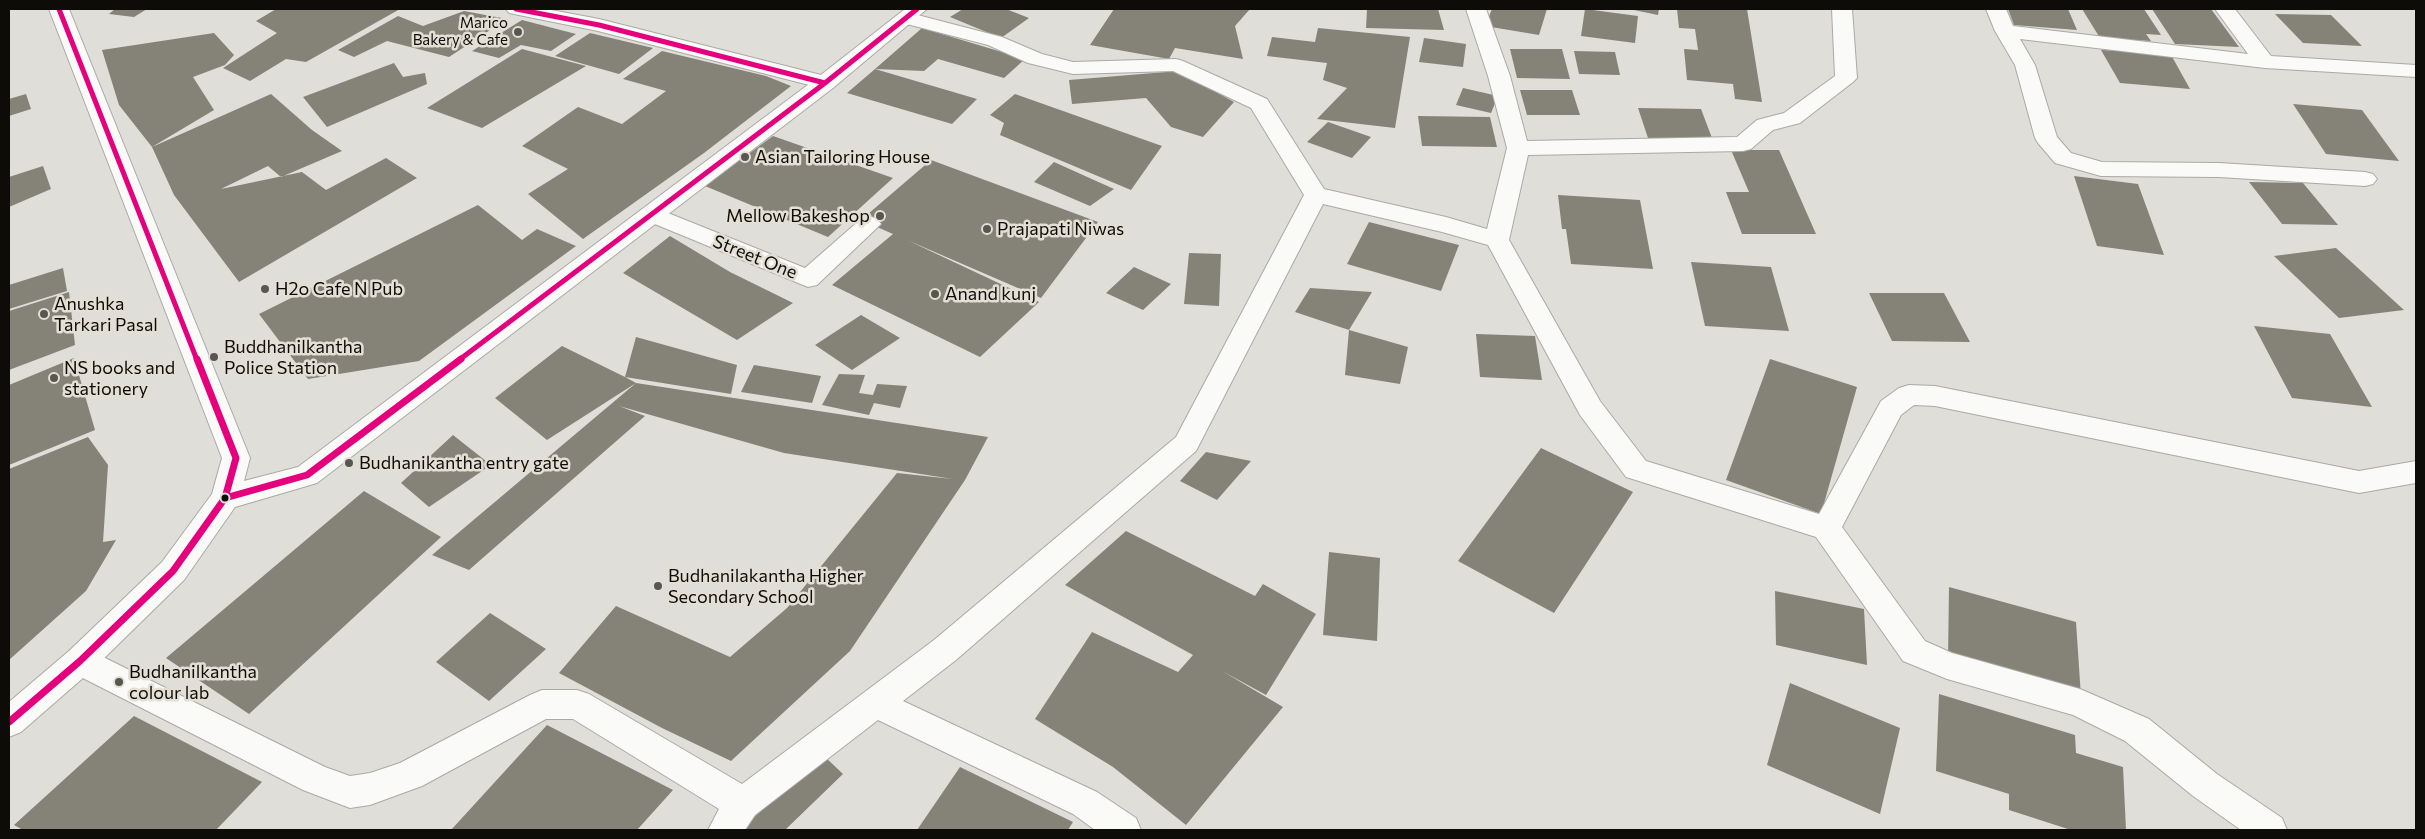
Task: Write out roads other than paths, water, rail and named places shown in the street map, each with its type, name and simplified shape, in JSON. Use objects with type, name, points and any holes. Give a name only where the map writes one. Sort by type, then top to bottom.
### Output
[{"type":"street","points":[[9,722],[80,662],[173,571],[225,498],[236,458],[59,9]]},
{"type":"street","points":[[516,9],[599,25],[826,83]]},
{"type":"street","points":[[1476,9],[1499,76],[1518,148],[1496,240],[1590,408],[1636,470],[1826,528],[1914,651],[1947,665],[2080,703],[2137,730],[2205,785],[2270,830]]},
{"type":"street","points":[[1518,148],[1743,144],[1765,125],[1792,118],[1846,78],[1842,9]]},
{"type":"street","points":[[1996,9],[2005,31],[2025,65],[2046,138],[2063,158],[2101,169],[2219,170],[2365,179]]},
{"type":"street","points":[[2225,9],[2265,62]]},
{"type":"street","points":[[225,498],[307,475],[826,83],[912,13],[995,41],[1035,59],[1073,68],[1176,65],[1259,104],[1316,196],[1446,225],[1496,240]]},
{"type":"street","points":[[2005,31],[2265,62],[2416,71]]},
{"type":"street","points":[[80,662],[315,779],[350,792],[370,789],[410,775],[542,705],[577,704],[734,817],[945,650],[1186,444],[1316,196]]},
{"type":"street","name":"Street One","points":[[653,215],[808,279],[869,224]]},
{"type":"street","points":[[1826,528],[1891,408],[1909,395],[1935,396],[2360,482],[2416,472]]},
{"type":"street","points":[[876,703],[1085,803],[1124,830]]},
{"type":"place","name":"Marico Bakery & Cafe","points":[[518,32]]},
{"type":"place","name":"Asian Tailoring House","points":[[745,157]]},
{"type":"place","name":"Mellow Bakeshop","points":[[880,216]]},
{"type":"place","name":"Prajapati Niwas","points":[[987,229]]},
{"type":"place","name":"H2o Cafe N Pub","points":[[265,289]]},
{"type":"place","name":"Anand kunj","points":[[935,294]]},
{"type":"place","name":"Anushka Tarkari Pasal","points":[[44,314]]},
{"type":"place","name":"Buddhanilkantha Police Station","points":[[214,357]]},
{"type":"place","name":"NS books and stationery","points":[[54,378]]},
{"type":"place","name":"Budhanikantha entry gate","points":[[349,463]]},
{"type":"place","name":"Budhanilakantha Higher Secondary School","points":[[658,586]]},
{"type":"place","name":"Budhanilkantha colour lab","points":[[119,682]]}]
